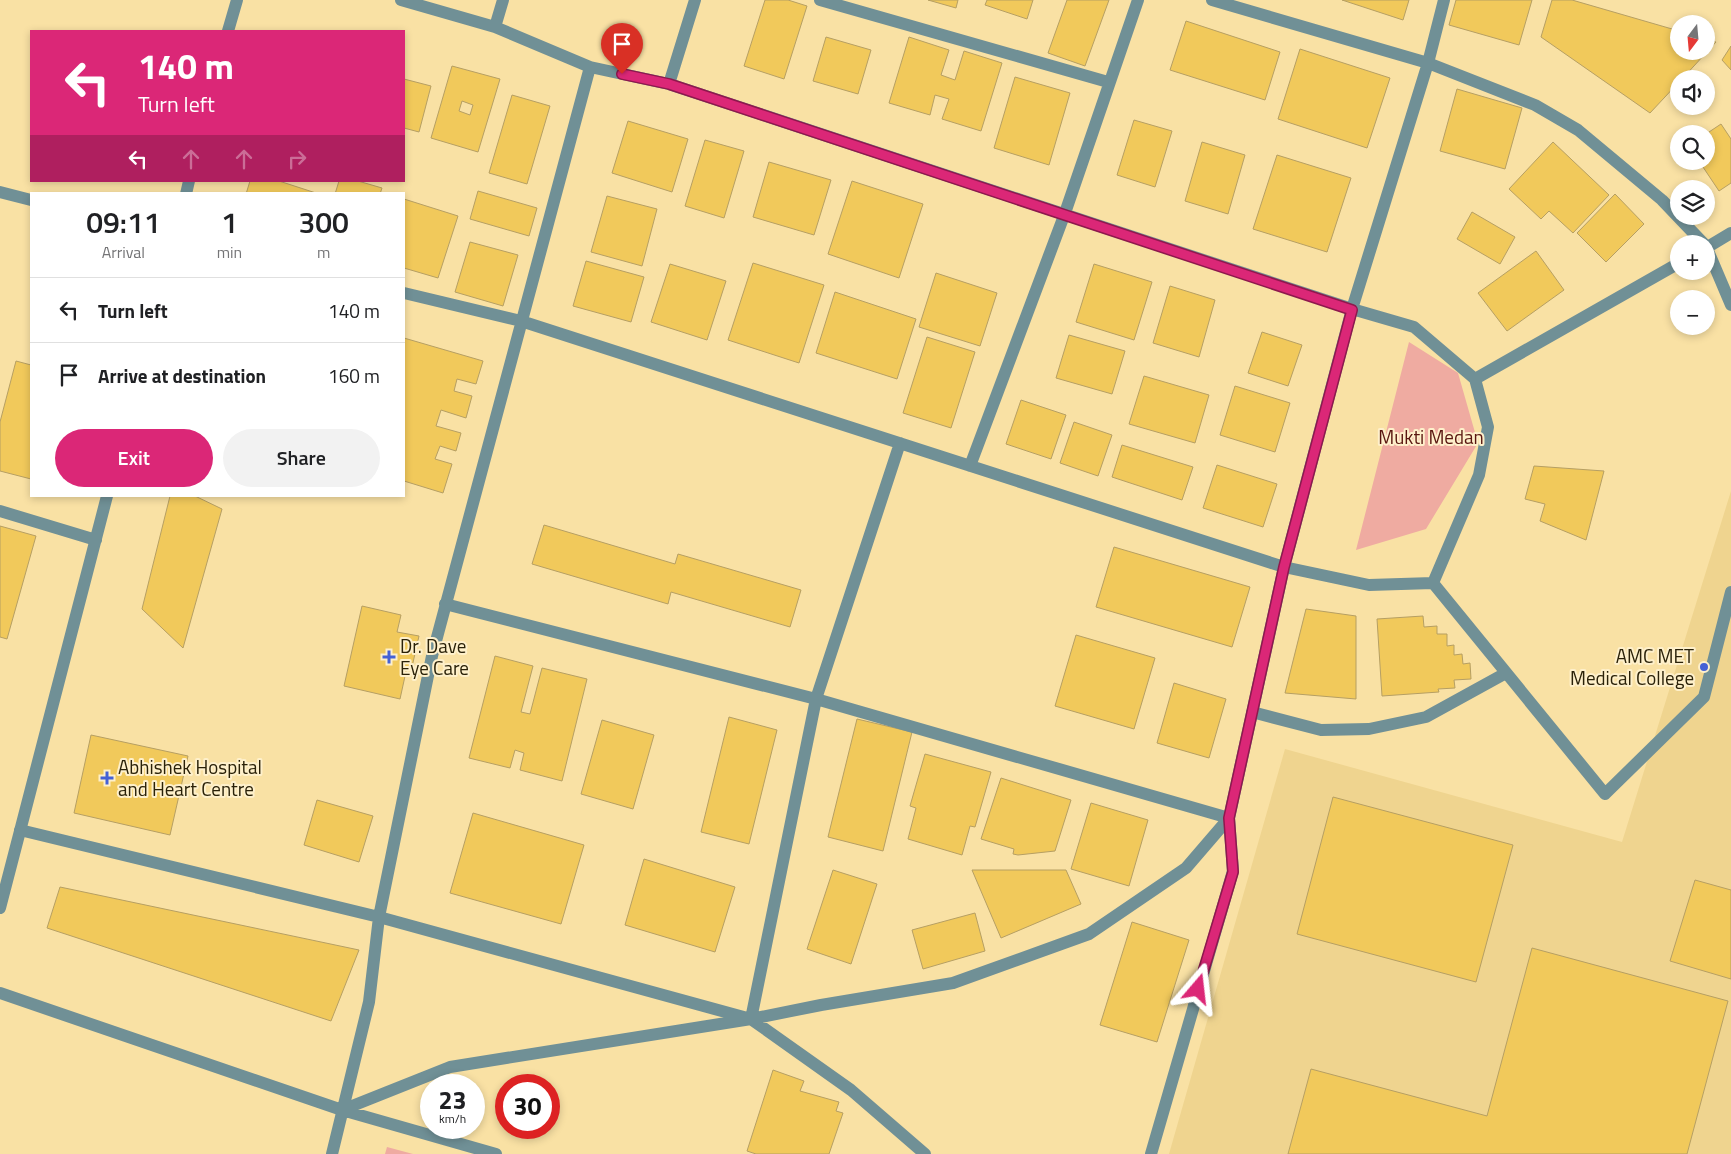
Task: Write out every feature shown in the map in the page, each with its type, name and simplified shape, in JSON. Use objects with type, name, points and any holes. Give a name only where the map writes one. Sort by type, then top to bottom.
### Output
[{"type":"street","points":[[228,30],[237,0]]},
{"type":"street","points":[[401,0],[495,27],[590,67],[669,84],[1065,213],[1352,310],[1414,327],[1475,379],[1488,427],[1479,475],[1433,583]]},
{"type":"street","points":[[495,27],[502,0]]},
{"type":"street","points":[[669,84],[695,0]]},
{"type":"street","points":[[820,0],[1108,82]]},
{"type":"street","points":[[970,466],[1065,213],[1108,82],[1138,0]]},
{"type":"street","points":[[1212,0],[1428,63],[1535,105],[1578,130],[1662,200],[1695,235]]},
{"type":"street","points":[[1151,1154],[1233,872],[1229,818],[1284,567],[1352,310],[1428,63],[1444,0]]},
{"type":"street","points":[[332,1154],[369,1002],[379,917],[432,656],[590,67]]},
{"type":"street","points":[[0,192],[30,200]]},
{"type":"street","points":[[1715,241],[1731,232]]},
{"type":"street","points":[[1715,267],[1731,305]]},
{"type":"street","points":[[1475,379],[1670,269]]},
{"type":"street","points":[[405,293],[521,321],[1284,567],[1369,585],[1433,583]]},
{"type":"street","points":[[751,1019],[816,698],[900,443]]},
{"type":"street","points":[[0,908],[107,497]]},
{"type":"street","points":[[0,511],[96,540]]},
{"type":"street","points":[[1433,583],[1606,794],[1704,697],[1731,592]]},
{"type":"street","points":[[445,604],[816,698],[1229,818]]},
{"type":"street","points":[[1252,712],[1322,730],[1369,729],[1426,717],[1506,673]]},
{"type":"street","points":[[342,1110],[450,1067],[751,1019],[821,1004],[953,984],[1089,934],[1186,868],[1229,818]]},
{"type":"street","points":[[20,830],[379,917],[751,1019],[850,1090],[925,1154]]},
{"type":"street","points":[[0,994],[342,1110],[496,1154]]},
{"type":"shaded area","points":[[1731,491],[1731,1154],[1169,1154],[1285,749],[1622,842]]},
{"type":"green space","name":"Mukti Medan","points":[[1409,342],[1458,373],[1478,443],[1426,529],[1356,550]]},
{"type":"green space","points":[[387,1147],[413,1154],[385,1154]]},
{"type":"building","points":[[765,0],[788,0],[807,6],[784,79],[744,66]]},
{"type":"building","points":[[928,0],[958,0],[956,8]]},
{"type":"building","points":[[987,0],[1033,0],[1027,19],[985,5]]},
{"type":"building","points":[[1067,0],[1109,0],[1085,66],[1048,53]]},
{"type":"building","points":[[1342,0],[1409,0],[1403,20]]},
{"type":"building","points":[[1456,0],[1532,0],[1519,45],[1449,25]]},
{"type":"building","points":[[1552,0],[1572,0],[1670,28],[1670,60],[1699,60],[1690,70],[1670,70],[1670,92],[1650,113],[1541,37]]},
{"type":"building","points":[[1186,21],[1280,52],[1265,100],[1170,70]]},
{"type":"building","points":[[826,37],[871,50],[858,94],[813,81]]},
{"type":"building","points":[[909,37],[949,50],[941,75],[955,80],[964,51],[1002,63],[981,131],[942,119],[949,99],[935,95],[930,115],[889,103]]},
{"type":"building","points":[[1731,46],[1731,70],[1722,60]]},
{"type":"building","points":[[1300,49],[1390,78],[1367,148],[1278,119]]},
{"type":"building","points":[[452,66],[500,79],[478,152],[431,138]],"holes":[[[462,101],[473,105],[470,115],[459,111]]]},
{"type":"building","points":[[1015,77],[1070,93],[1049,165],[994,148]]},
{"type":"building","points":[[405,79],[431,86],[419,132],[405,128]]},
{"type":"building","points":[[1457,89],[1522,108],[1505,169],[1440,151]]},
{"type":"building","points":[[512,95],[550,106],[527,184],[489,173]]},
{"type":"building","points":[[1134,120],[1172,131],[1155,187],[1117,175]]},
{"type":"building","points":[[628,121],[688,139],[672,192],[612,173]]},
{"type":"building","points":[[1721,124],[1731,139],[1731,183],[1719,191],[1715,185],[1715,180],[1712,180],[1705,170],[1715,170],[1715,128]]},
{"type":"building","points":[[705,140],[744,151],[724,218],[685,206]]},
{"type":"building","points":[[1202,142],[1245,155],[1228,214],[1185,201]]},
{"type":"building","points":[[1553,142],[1609,195],[1573,233],[1549,211],[1541,219],[1509,189]]},
{"type":"building","points":[[1277,155],[1351,178],[1327,252],[1253,229]]},
{"type":"building","points":[[769,162],[831,180],[814,235],[753,217]]},
{"type":"building","points":[[852,181],[923,204],[899,278],[828,254]]},
{"type":"building","points":[[250,182],[282,182],[313,192],[247,192]]},
{"type":"building","points":[[339,182],[361,182],[382,188],[381,192],[336,192]]},
{"type":"building","points":[[478,191],[537,208],[529,236],[470,219]]},
{"type":"building","points":[[1615,194],[1644,224],[1606,262],[1577,233]]},
{"type":"building","points":[[607,196],[657,209],[642,266],[591,252]]},
{"type":"building","points":[[405,199],[458,216],[438,278],[405,268]]},
{"type":"building","points":[[1472,212],[1515,237],[1500,264],[1457,239]]},
{"type":"building","points":[[470,242],[518,255],[503,306],[455,292]]},
{"type":"building","points":[[1536,251],[1564,290],[1507,331],[1478,293]]},
{"type":"building","points":[[586,261],[644,277],[631,322],[573,306]]},
{"type":"building","points":[[753,263],[824,285],[799,363],[728,340]]},
{"type":"building","points":[[670,264],[726,281],[707,340],[651,322]]},
{"type":"building","points":[[1094,264],[1152,282],[1134,340],[1076,322]]},
{"type":"building","points":[[936,273],[997,293],[980,346],[919,327]]},
{"type":"building","points":[[1170,286],[1215,300],[1199,357],[1153,343]]},
{"type":"building","points":[[835,292],[916,319],[897,379],[816,353]]},
{"type":"building","points":[[1262,332],[1302,345],[1288,386],[1248,373]]},
{"type":"building","points":[[1069,335],[1125,351],[1112,394],[1056,378]]},
{"type":"building","points":[[927,337],[975,352],[951,428],[903,413]]},
{"type":"building","points":[[405,338],[483,361],[476,384],[457,379],[454,391],[472,396],[466,418],[441,410],[436,426],[461,433],[456,451],[440,446],[435,459],[452,464],[443,493],[405,481]]},
{"type":"building","points":[[16,361],[30,365],[30,479],[0,471],[0,422]]},
{"type":"building","points":[[1144,376],[1209,395],[1195,443],[1129,424]]},
{"type":"building","points":[[1235,386],[1290,403],[1275,452],[1220,435]]},
{"type":"building","points":[[1021,400],[1066,415],[1051,459],[1006,444]]},
{"type":"building","points":[[1074,422],[1112,435],[1098,476],[1060,463]]},
{"type":"building","points":[[1122,445],[1193,467],[1182,500],[1112,477]]},
{"type":"building","points":[[1217,465],[1277,484],[1263,527],[1203,508]]},
{"type":"building","points":[[1534,466],[1604,471],[1586,540],[1540,521],[1545,504],[1525,499]]},
{"type":"building","points":[[170,497],[197,497],[222,509],[183,648],[142,609]]},
{"type":"building","points":[[544,525],[675,564],[678,554],[801,590],[790,627],[671,592],[668,604],[532,564]]},
{"type":"building","points":[[0,526],[36,536],[7,639],[0,637]]},
{"type":"building","points":[[1114,547],[1250,587],[1232,647],[1096,607]]},
{"type":"building","points":[[362,606],[401,615],[397,632],[419,636],[412,667],[407,667],[400,699],[344,686]]},
{"type":"building","points":[[1306,609],[1356,616],[1356,699],[1285,693]]},
{"type":"building","points":[[1423,616],[1424,627],[1437,626],[1437,634],[1447,634],[1447,646],[1454,645],[1454,655],[1462,654],[1463,664],[1470,663],[1471,679],[1454,680],[1455,688],[1438,689],[1439,692],[1382,696],[1377,619]]},
{"type":"building","points":[[1076,635],[1155,658],[1134,729],[1055,706]]},
{"type":"building","points":[[495,656],[533,666],[521,712],[530,714],[542,668],[587,679],[562,781],[520,770],[524,753],[515,750],[510,768],[469,758]]},
{"type":"building","points":[[1174,683],[1226,699],[1209,758],[1157,743]]},
{"type":"building","points":[[729,717],[777,730],[749,844],[701,832]]},
{"type":"building","points":[[857,719],[912,732],[883,851],[828,837]]},
{"type":"building","points":[[602,720],[654,735],[633,809],[581,794]]},
{"type":"building","points":[[91,735],[188,756],[170,835],[74,813]]},
{"type":"building","points":[[925,754],[991,772],[975,827],[970,826],[962,855],[908,839],[916,808],[910,806]]},
{"type":"building","points":[[1001,778],[1071,800],[1055,851],[1018,855],[1013,854],[1014,849],[981,839]]},
{"type":"building","points":[[1333,797],[1513,845],[1476,982],[1297,934]]},
{"type":"building","points":[[317,800],[373,816],[359,862],[304,845]]},
{"type":"building","points":[[1091,803],[1148,820],[1129,886],[1071,869]]},
{"type":"building","points":[[473,813],[584,845],[561,924],[450,893]]},
{"type":"building","points":[[644,859],[735,887],[715,952],[625,925]]},
{"type":"building","points":[[833,870],[877,884],[851,964],[807,949]]},
{"type":"building","points":[[972,870],[1066,870],[1081,904],[1001,938]]},
{"type":"building","points":[[1695,880],[1731,890],[1731,979],[1670,961]]},
{"type":"building","points":[[60,887],[359,950],[331,1021],[47,928]]},
{"type":"building","points":[[975,913],[985,951],[923,969],[912,930]]},
{"type":"building","points":[[1132,922],[1189,940],[1157,1042],[1100,1025]]},
{"type":"building","points":[[1532,948],[1728,1001],[1687,1154],[1288,1154],[1311,1069],[1487,1116]]},
{"type":"building","points":[[773,1070],[804,1081],[800,1091],[839,1102],[836,1111],[843,1113],[829,1154],[756,1154],[747,1151]]},
{"type":"place","name":"Dr. Dave Eye Care","points":[[389,657]]},
{"type":"place","name":"AMC MET Medical College","points":[[1704,667]]},
{"type":"place","name":"Abhishek Hospital and Heart Centre","points":[[107,778]]},
{"type":"route","points":[[622,74],[669,84],[1065,213],[1352,310],[1284,567],[1229,818],[1233,872],[1198,989]]}]
